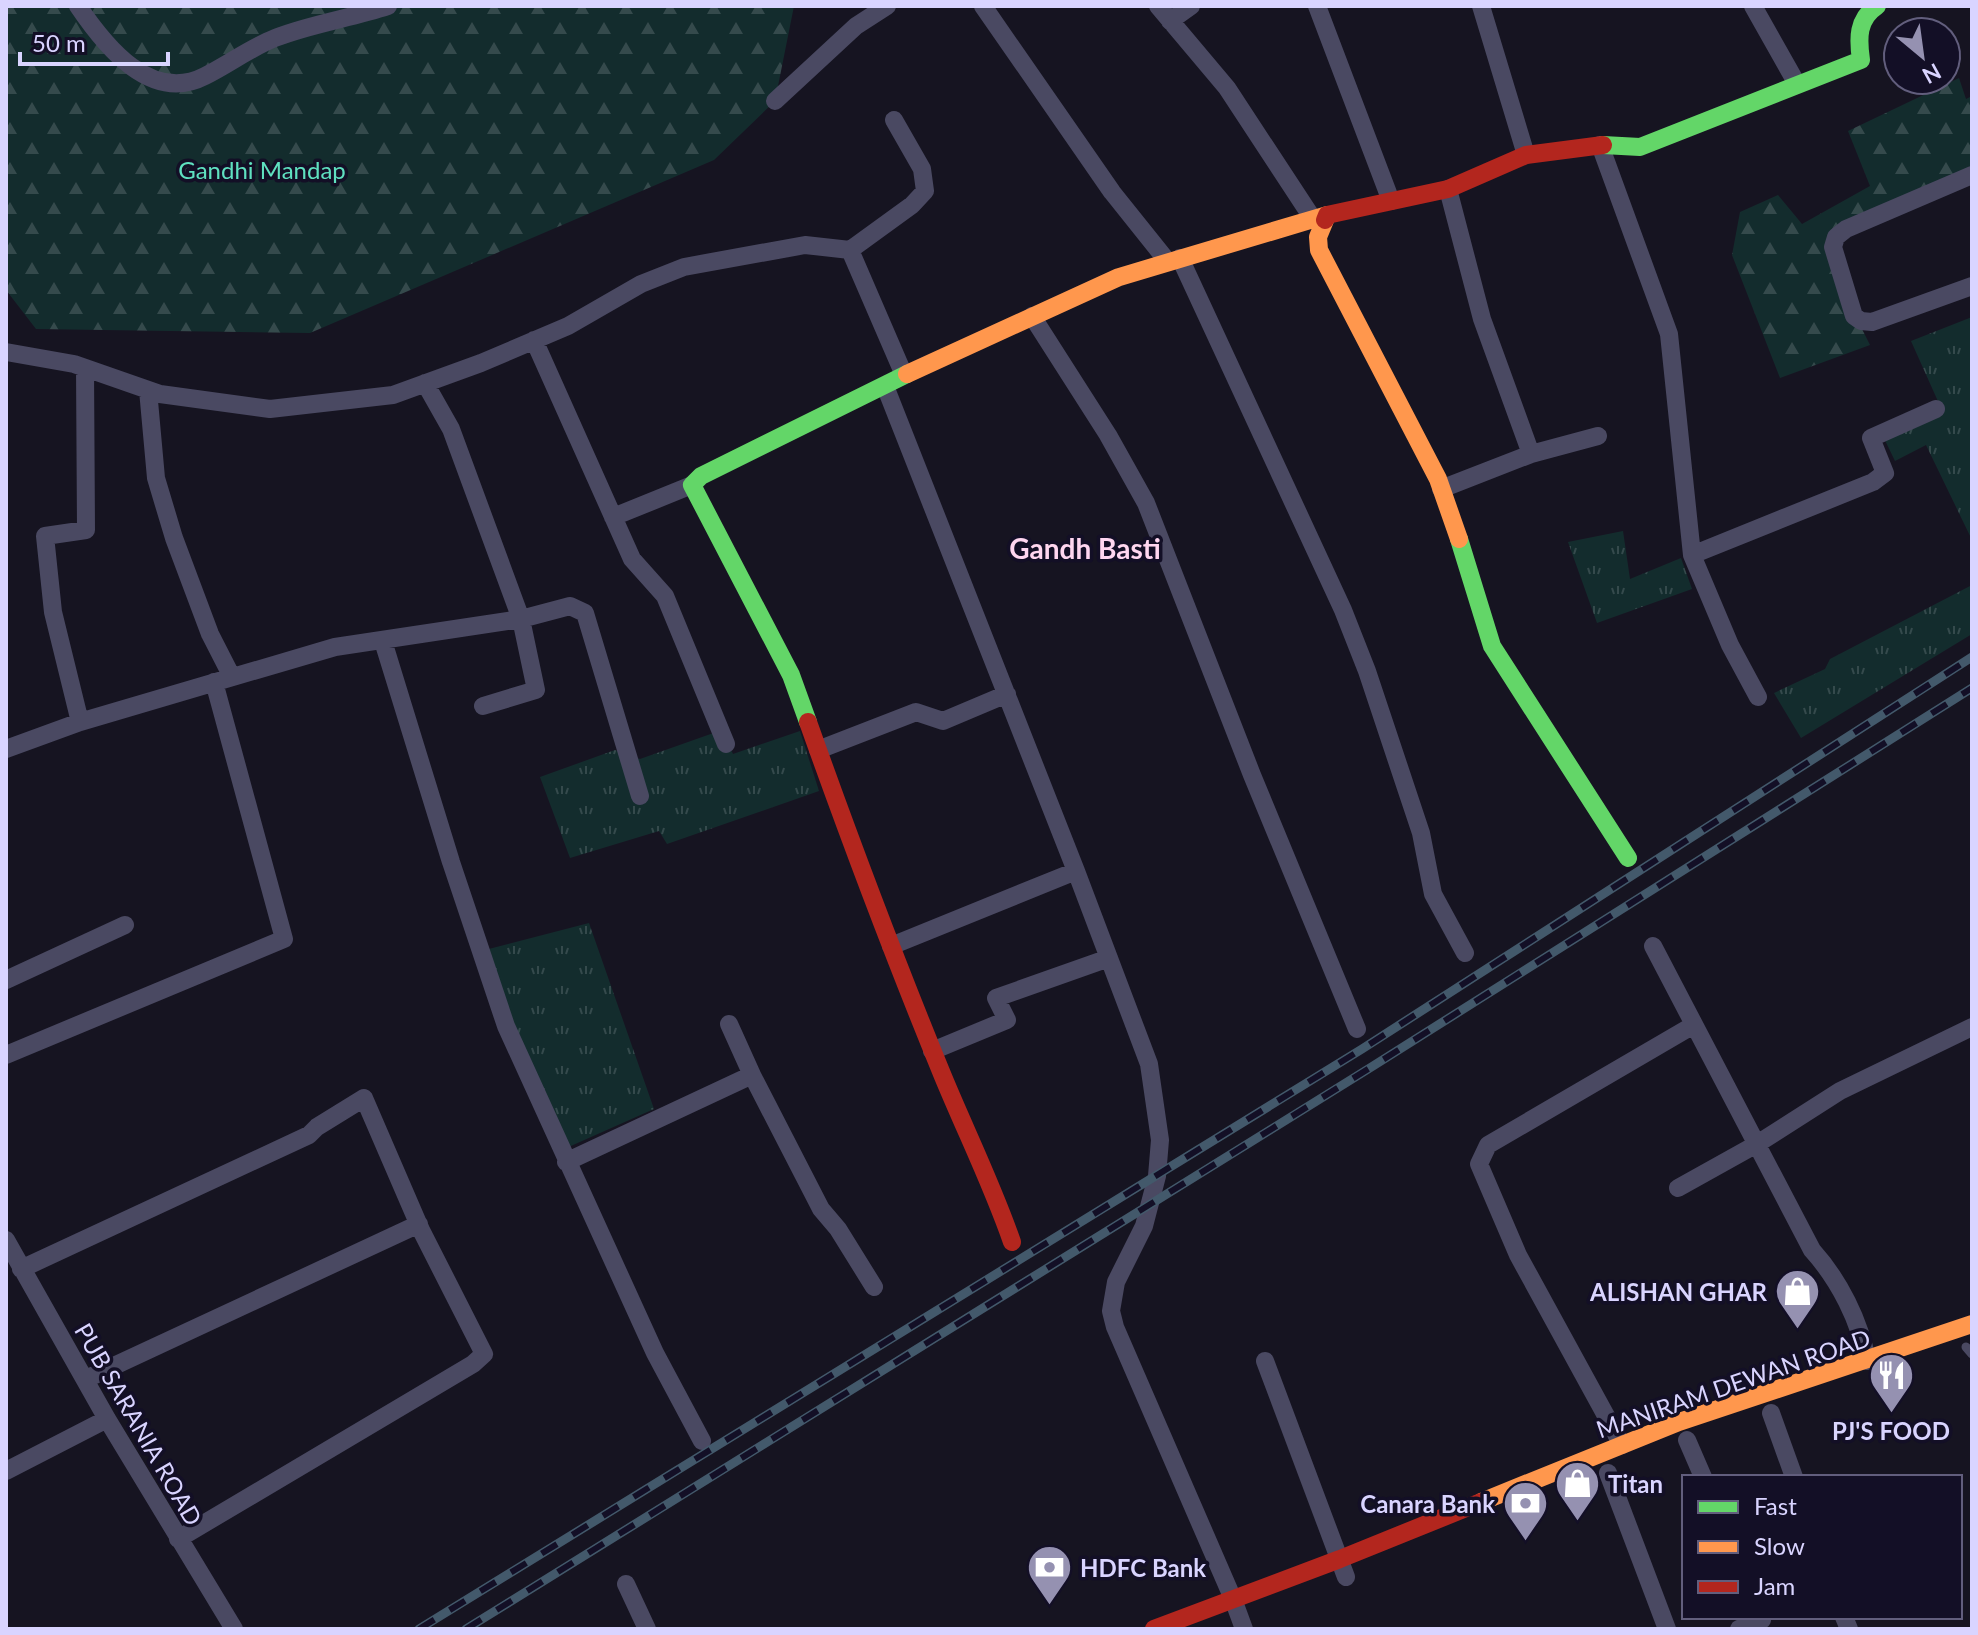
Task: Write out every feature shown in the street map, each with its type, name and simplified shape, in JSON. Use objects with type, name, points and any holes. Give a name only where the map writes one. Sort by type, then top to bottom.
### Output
[{"type":"street","points":[[78,6],[123,61],[151,80],[174,84],[203,77],[236,56],[278,37],[388,6]]},
{"type":"street","points":[[775,101],[856,26],[887,6]]},
{"type":"street","points":[[983,6],[1112,192],[1174,260],[1343,610],[1367,671],[1421,833],[1433,894],[1465,953]]},
{"type":"street","points":[[1191,6],[1164,13],[1227,88],[1320,217],[1319,250],[1441,489],[1478,595],[1492,646],[1628,858]]},
{"type":"street","points":[[1317,6],[1391,201]]},
{"type":"street","points":[[1481,6],[1526,155]]},
{"type":"street","points":[[1753,6],[1797,84]]},
{"type":"street","points":[[613,517],[692,485],[701,476],[904,375],[1119,277],[1320,217],[1448,189],[1526,155],[1600,145],[1640,147],[1861,60],[1860,23],[1870,9],[1877,6]]},
{"type":"street","points":[[6,352],[85,368],[160,394],[270,409],[393,395],[568,326],[641,284],[684,267],[805,245],[850,250],[912,205],[925,191],[922,169],[894,120]]},
{"type":"street","points":[[1600,145],[1669,334],[1692,555],[1730,645],[1758,697]]},
{"type":"street","points":[[1972,175],[1846,229],[1836,237],[1833,247],[1854,316],[1861,321],[1872,322],[1972,286]]},
{"type":"street","points":[[1448,189],[1482,319],[1531,454]]},
{"type":"street","points":[[850,250],[904,375]]},
{"type":"street","points":[[1032,316],[1108,435],[1146,503],[1257,789],[1357,1029]]},
{"type":"street","points":[[534,340],[632,559],[665,596],[726,744]]},
{"type":"street","points":[[80,722],[53,612],[45,536],[86,530],[85,368]]},
{"type":"street","points":[[425,383],[451,429],[521,619],[536,690],[483,706]]},
{"type":"street","points":[[885,386],[1149,1064],[1160,1140],[1157,1176],[1147,1215],[1116,1282],[1111,1311],[1115,1327],[1233,1599],[1246,1619],[1220,1625]]},
{"type":"street","points":[[6,1055],[284,939],[223,679],[156,478],[148,390]]},
{"type":"street","points":[[1692,555],[1873,482],[1885,473],[1871,438],[1936,409]]},
{"type":"street","points":[[1441,489],[1531,454],[1598,436]]},
{"type":"street","points":[[692,485],[791,675],[891,946],[932,1051],[997,1198],[1012,1242]]},
{"type":"street","points":[[6,749],[80,722],[335,647],[521,619],[570,606],[585,613],[640,796]]},
{"type":"street","points":[[383,641],[451,862],[506,1026],[655,1353],[702,1441]]},
{"type":"street","points":[[818,750],[916,712],[943,721],[1007,694]]},
{"type":"street","points":[[891,946],[1076,871]]},
{"type":"street","points":[[6,980],[125,925]]},
{"type":"street","points":[[1653,946],[1692,1026],[1812,1250],[1840,1286],[1864,1344],[1867,1361]]},
{"type":"street","points":[[932,1051],[1007,1020],[996,998],[1109,958]]},
{"type":"street","points":[[729,1024],[821,1209],[838,1229],[874,1287]]},
{"type":"street","points":[[1622,1445],[1518,1255],[1479,1164],[1488,1145],[1692,1026]]},
{"type":"street","points":[[1678,1188],[1757,1144],[1840,1091],[1972,1027]]},
{"type":"street","points":[[566,1162],[752,1075]]},
{"type":"street","points":[[21,1269],[309,1135],[364,1098],[419,1224],[484,1354],[473,1364],[366,1429],[178,1539]]},
{"type":"street","points":[[86,1379],[419,1224]]},
{"type":"street","name":"PUB SARANIA ROAD","points":[[7,1244],[107,1419],[234,1629]]},
{"type":"street","name":"MANIRAM DEWAN ROAD","points":[[1154,1629],[1233,1599],[1345,1572],[1679,1422],[1972,1324]]},
{"type":"street","points":[[1265,1361],[1345,1572]]},
{"type":"street","points":[[1771,1413],[1793,1475]]},
{"type":"street","points":[[6,1471],[107,1419]]},
{"type":"street","points":[[1687,1441],[1702,1475]]},
{"type":"street","name":"MANIRAM DEWAN ROAD","points":[[1630,1464],[1601,1476],[1667,1629]]},
{"type":"street","points":[[626,1584],[647,1629]]},
{"type":"street","points":[[1739,1629],[1762,1622]]},
{"type":"green space","name":"Gandhi Mandap","points":[[6,6],[794,6],[775,101],[714,160],[310,333],[36,329],[6,290]]},
{"type":"green space","points":[[1962,87],[1966,99],[1972,96],[1972,176],[1834,235],[1860,325],[1870,345],[1780,378],[1732,255],[1740,212],[1778,195],[1802,224],[1870,186],[1848,131],[1921,96],[1962,96]]},
{"type":"green space","points":[[1972,317],[1972,540],[1926,445],[1895,461],[1882,434],[1941,408],[1911,341]]},
{"type":"green space","points":[[1623,531],[1630,579],[1681,558],[1692,589],[1597,623],[1568,542]]},
{"type":"green space","points":[[1972,585],[1972,634],[1801,738],[1774,693],[1825,669],[1830,659]]},
{"type":"green space","points":[[722,730],[733,754],[800,731],[819,791],[667,844],[659,831],[570,858],[540,777],[615,750],[640,759]]},
{"type":"green space","points":[[589,923],[654,1109],[564,1149],[485,950]]},
{"type":"railway","points":[[419,1629],[1362,1049],[1972,657]]},
{"type":"railway","points":[[466,1629],[1373,1066],[1972,688]]},
{"type":"traffic: fast","points":[[1603,145],[1640,147],[1861,60],[1859,37],[1862,23],[1877,6]]},
{"type":"traffic: fast","points":[[808,722],[791,675],[692,485],[701,476],[907,374]]},
{"type":"traffic: fast","points":[[1459,539],[1492,646],[1628,858]]},
{"type":"traffic: slow","points":[[907,374],[1119,277],[1327,215]]},
{"type":"traffic: slow","points":[[1325,220],[1318,237],[1319,250],[1438,479],[1459,539]]},
{"type":"traffic: slow","points":[[1481,1502],[1679,1422],[1972,1324]]},
{"type":"traffic: jam","points":[[1325,220],[1327,215],[1448,189],[1526,155],[1603,145]]},
{"type":"traffic: jam","points":[[808,722],[907,986],[1012,1242]]},
{"type":"traffic: jam","points":[[1154,1629],[1481,1502]]},
{"type":"place","name":"ALISHAN GHAR","points":[[1798,1330]]},
{"type":"place","name":"PJ'S FOOD","points":[[1891,1415]]},
{"type":"place","name":"Titan","points":[[1577,1522]]},
{"type":"place","name":"Canara Bank","points":[[1526,1542]]},
{"type":"place","name":"HDFC Bank","points":[[1049,1606]]},
{"type":"district","name":"Gandh Basti","points":[[1085,548]]}]
